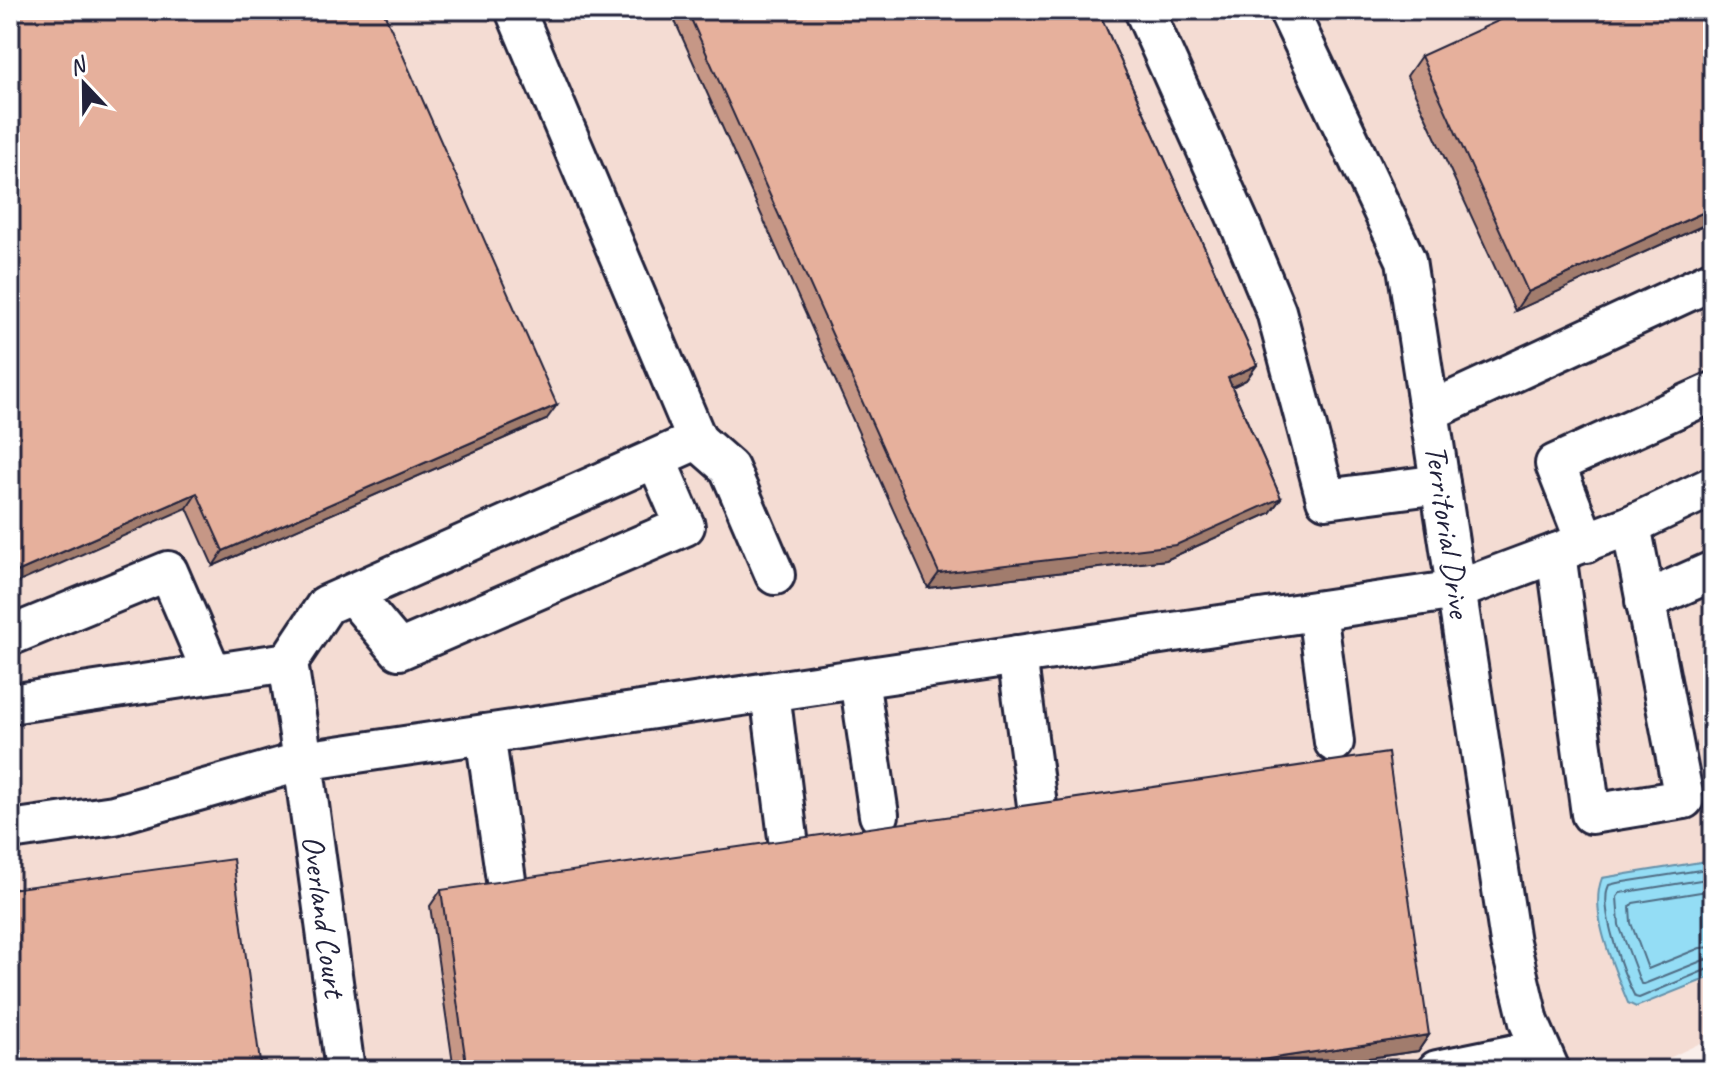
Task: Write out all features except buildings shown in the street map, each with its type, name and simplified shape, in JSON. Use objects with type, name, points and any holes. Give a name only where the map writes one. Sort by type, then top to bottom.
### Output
[{"type":"street","points":[[515,10],[697,440],[729,468],[775,575]]},
{"type":"street","points":[[1144,10],[1276,311],[1326,499],[1440,484]]},
{"type":"street","name":"Territorial Drive","points":[[1288,10],[1406,260],[1510,942],[1529,1022],[1545,1060]]},
{"type":"street","points":[[1430,411],[1713,280]]},
{"type":"street","points":[[1631,525],[1684,799],[1591,814],[1571,548],[1555,464],[1713,392]]},
{"type":"street","points":[[10,704],[288,662],[326,605],[697,440]]},
{"type":"street","points":[[352,594],[399,650],[685,526],[656,459]]},
{"type":"street","points":[[10,830],[114,815],[303,761],[1457,590],[1631,525],[1713,486]]},
{"type":"street","points":[[10,636],[168,571],[212,673]]},
{"type":"street","points":[[1645,601],[1713,571]]},
{"type":"street","points":[[1317,611],[1334,742]]},
{"type":"street","points":[[1017,655],[1037,805]]},
{"type":"street","name":"Overland Court","points":[[288,662],[345,1070]]},
{"type":"street","points":[[859,679],[879,815]]},
{"type":"street","points":[[770,692],[788,838]]},
{"type":"street","points":[[485,734],[506,880]]},
{"type":"street","points":[[1437,1070],[1545,1060]]},
{"type":"shaded area","points":[[10,10],[1713,10],[1713,1037],[1644,1070],[10,1070]]},
{"type":"water","points":[[1713,860],[1713,976],[1636,1007],[1628,1003],[1610,958],[1601,924],[1598,908],[1602,878]]}]
